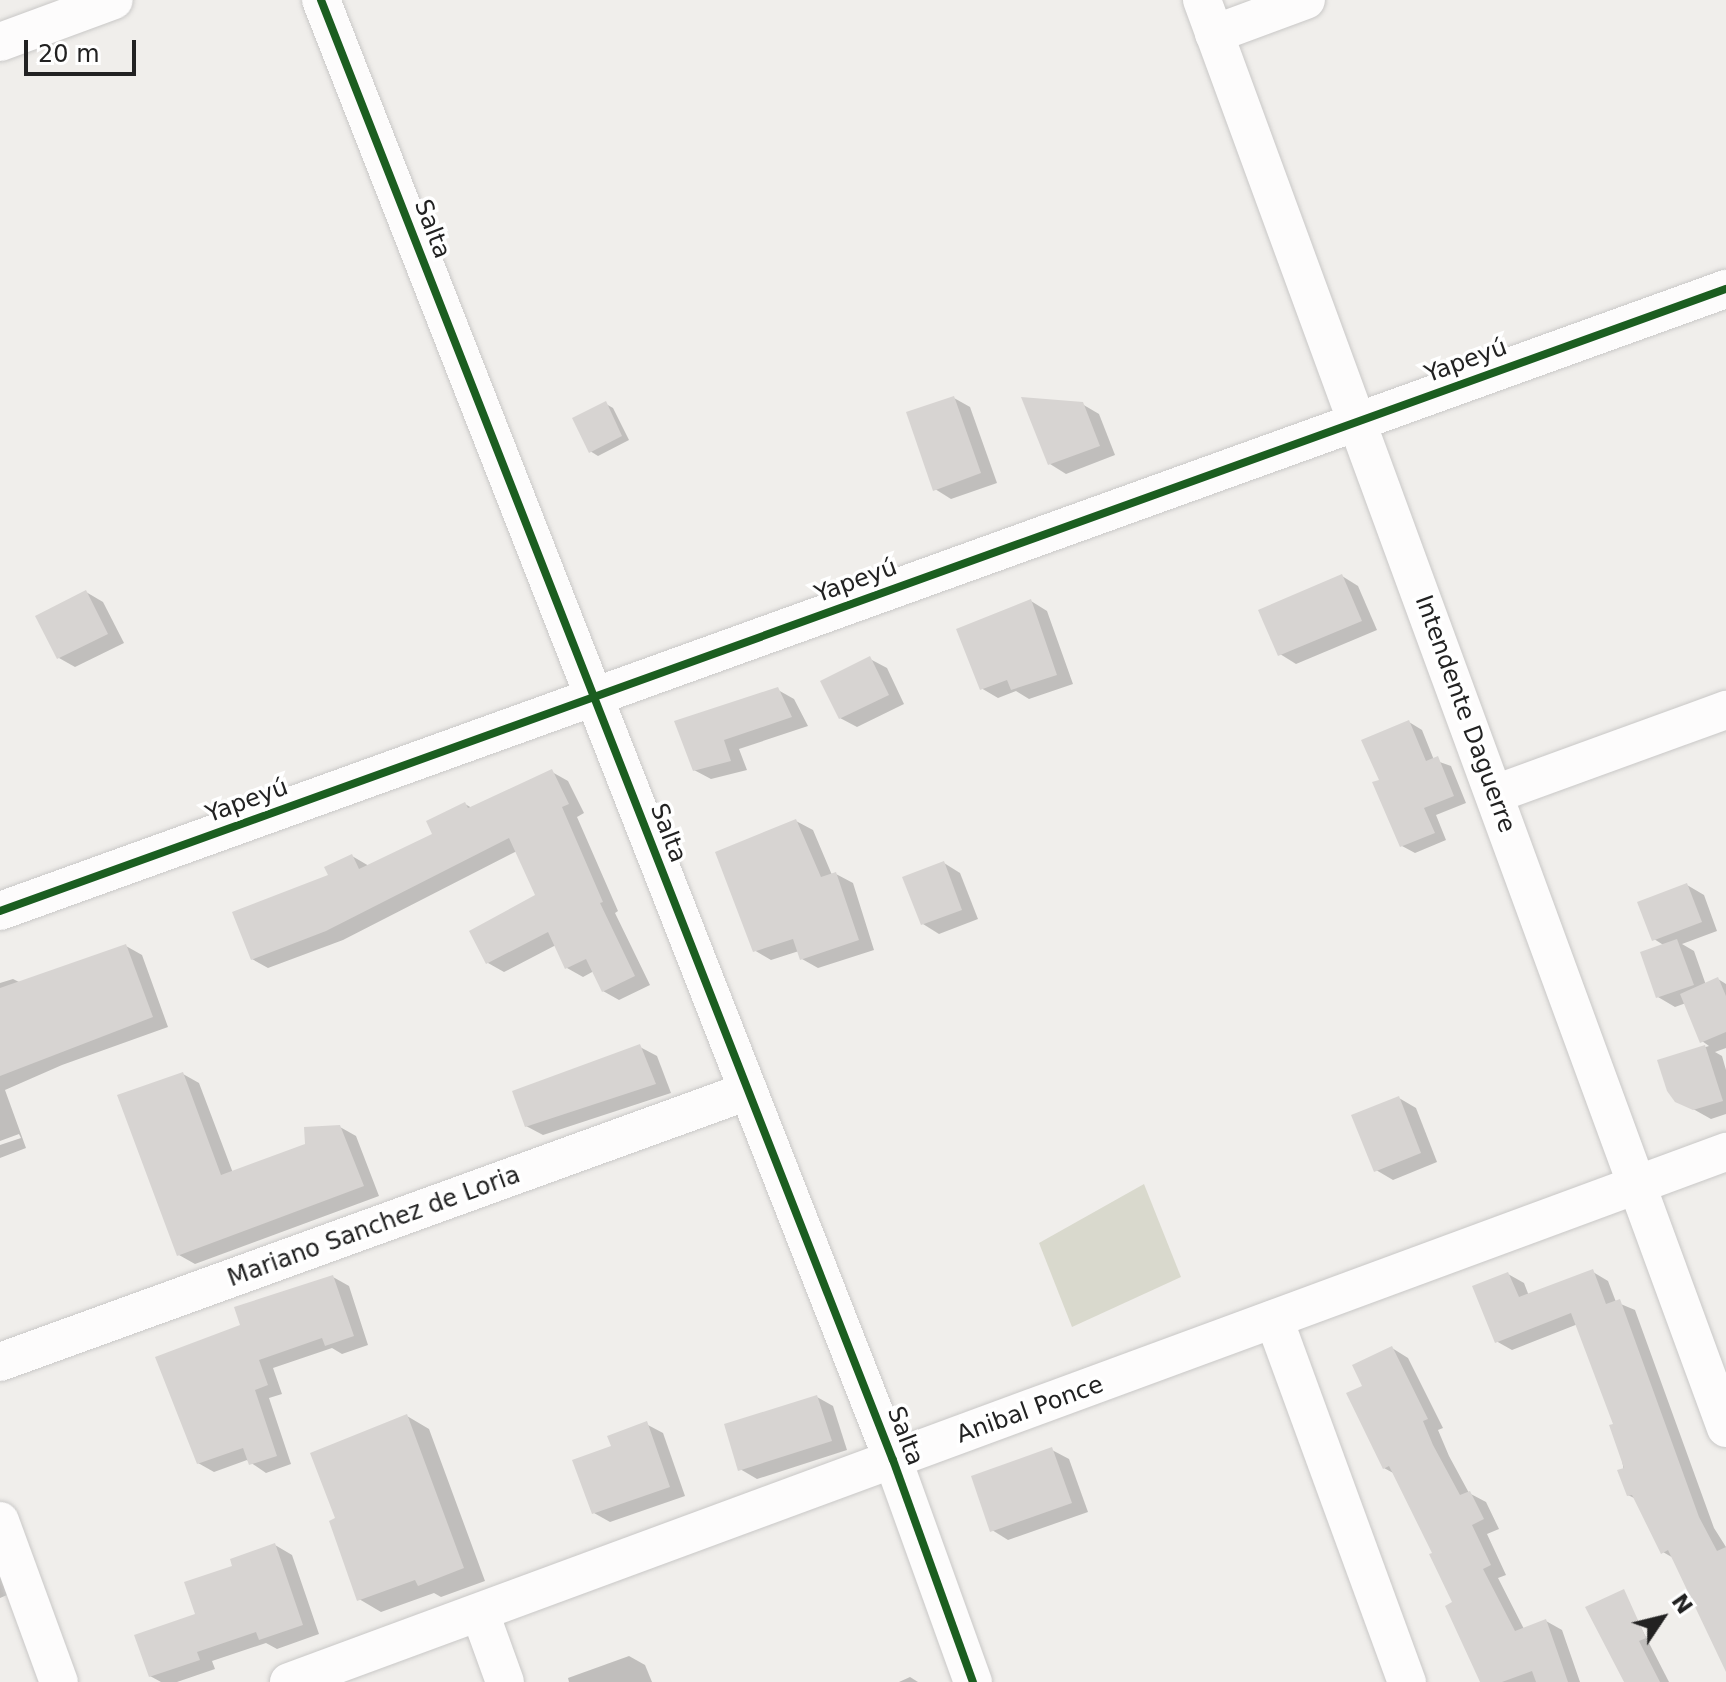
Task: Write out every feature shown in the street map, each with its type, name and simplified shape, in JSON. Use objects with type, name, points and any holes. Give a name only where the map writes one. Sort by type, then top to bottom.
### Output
[{"type":"street","points":[[0,42],[114,0]]},
{"type":"street","name":"Salta","points":[[321,0],[893,1460],[973,1682]]},
{"type":"street","points":[[1208,17],[1306,0]]},
{"type":"street","name":"Intendente Daguerre","points":[[1208,17],[1726,1428]]},
{"type":"street","name":"Yapeyú","points":[[0,911],[1726,289]]},
{"type":"street","points":[[1495,794],[1726,710]]},
{"type":"street","name":"Mariano Sanchez de Loria","points":[[0,1362],[748,1091]]},
{"type":"street","name":"Anibal Ponce","points":[[289,1682],[1726,1152]]},
{"type":"street","points":[[1274,1319],[1407,1682]]},
{"type":"street","points":[[0,1521],[59,1682]]},
{"type":"street","points":[[480,1613],[505,1682]]},
{"type":"shaded area","points":[[1144,1184],[1181,1277],[1072,1327],[1039,1243]]},
{"type":"building","points":[[954,396],[981,473],[933,491],[906,412]]},
{"type":"building","points":[[1021,397],[1083,402],[1100,446],[1048,465]]},
{"type":"building","points":[[606,401],[622,436],[589,453],[572,418]]},
{"type":"building","points":[[1342,574],[1362,621],[1278,656],[1258,610]]},
{"type":"building","points":[[86,590],[108,634],[57,659],[35,616]]},
{"type":"building","points":[[1031,599],[1057,675],[1011,690],[1007,680],[980,690],[956,629]]},
{"type":"building","points":[[870,656],[889,695],[839,719],[820,681]]},
{"type":"building","points":[[778,687],[792,717],[724,740],[731,761],[693,771],[674,721]]},
{"type":"building","points":[[1409,720],[1426,761],[1438,756],[1454,796],[1424,808],[1435,833],[1400,847],[1372,782],[1379,780],[1361,740]]},
{"type":"building","points":[[552,769],[569,804],[562,807],[603,902],[600,903],[635,976],[602,992],[586,959],[565,969],[548,932],[486,964],[469,931],[535,895],[509,838],[326,931],[251,960],[232,912],[328,875],[324,867],[352,854],[359,869],[432,834],[426,821],[465,802],[468,808]]},
{"type":"building","points":[[796,819],[821,877],[836,872],[859,940],[800,960],[793,939],[753,952],[715,852]]},
{"type":"building","points":[[944,861],[962,910],[921,925],[902,877]]},
{"type":"building","points":[[1687,883],[1702,922],[1652,941],[1637,902]]},
{"type":"building","points":[[1677,939],[1694,985],[1656,998],[1640,952]]},
{"type":"building","points":[[126,944],[153,1017],[0,1076],[0,988]]},
{"type":"building","points":[[1718,977],[1726,996],[1726,1032],[1700,1043],[1680,994]]},
{"type":"building","points":[[640,1044],[656,1084],[525,1127],[512,1091]]},
{"type":"building","points":[[1705,1045],[1723,1101],[1693,1110],[1675,1102],[1667,1091],[1657,1060]]},
{"type":"building","points":[[183,1072],[221,1175],[305,1144],[304,1127],[340,1125],[364,1186],[177,1256],[117,1095]]},
{"type":"building","points":[[1399,1096],[1421,1153],[1374,1172],[1351,1115]]},
{"type":"building","points":[[1593,1269],[1606,1304],[1620,1299],[1699,1517],[1717,1551],[1726,1547],[1726,1672],[1668,1550],[1661,1554],[1632,1495],[1627,1496],[1617,1470],[1624,1468],[1609,1425],[1613,1424],[1571,1313],[1495,1343],[1472,1286],[1508,1272],[1519,1297]]},
{"type":"building","points":[[333,1275],[354,1336],[325,1346],[322,1338],[259,1360],[268,1385],[255,1390],[277,1456],[249,1465],[243,1448],[197,1464],[155,1357],[240,1325],[234,1307]]},
{"type":"building","points":[[1392,1346],[1428,1419],[1423,1421],[1433,1445],[1460,1495],[1470,1491],[1484,1519],[1472,1525],[1491,1565],[1483,1569],[1515,1631],[1546,1619],[1568,1682],[1536,1682],[1532,1671],[1502,1682],[1480,1682],[1445,1606],[1452,1602],[1429,1554],[1432,1553],[1389,1466],[1383,1469],[1346,1393],[1362,1386],[1352,1365]]},
{"type":"building","points":[[817,1395],[832,1441],[738,1471],[724,1424]]},
{"type":"building","points":[[407,1414],[464,1568],[418,1586],[415,1580],[357,1601],[329,1521],[335,1518],[310,1453]]},
{"type":"building","points":[[647,1421],[670,1487],[592,1514],[572,1460],[611,1446],[607,1436]]},
{"type":"building","points":[[1052,1447],[1072,1503],[990,1532],[971,1476]]},
{"type":"building","points":[[275,1543],[303,1625],[259,1640],[256,1632],[197,1652],[200,1660],[149,1677],[134,1635],[195,1614],[184,1582],[232,1566],[230,1559]]},
{"type":"building","points":[[1624,1589],[1646,1638],[1639,1641],[1660,1682],[1624,1682],[1585,1607]]},
{"type":"cycle path","points":[[321,0],[893,1460],[973,1682]]},
{"type":"cycle path","points":[[0,911],[1726,289]]}]
